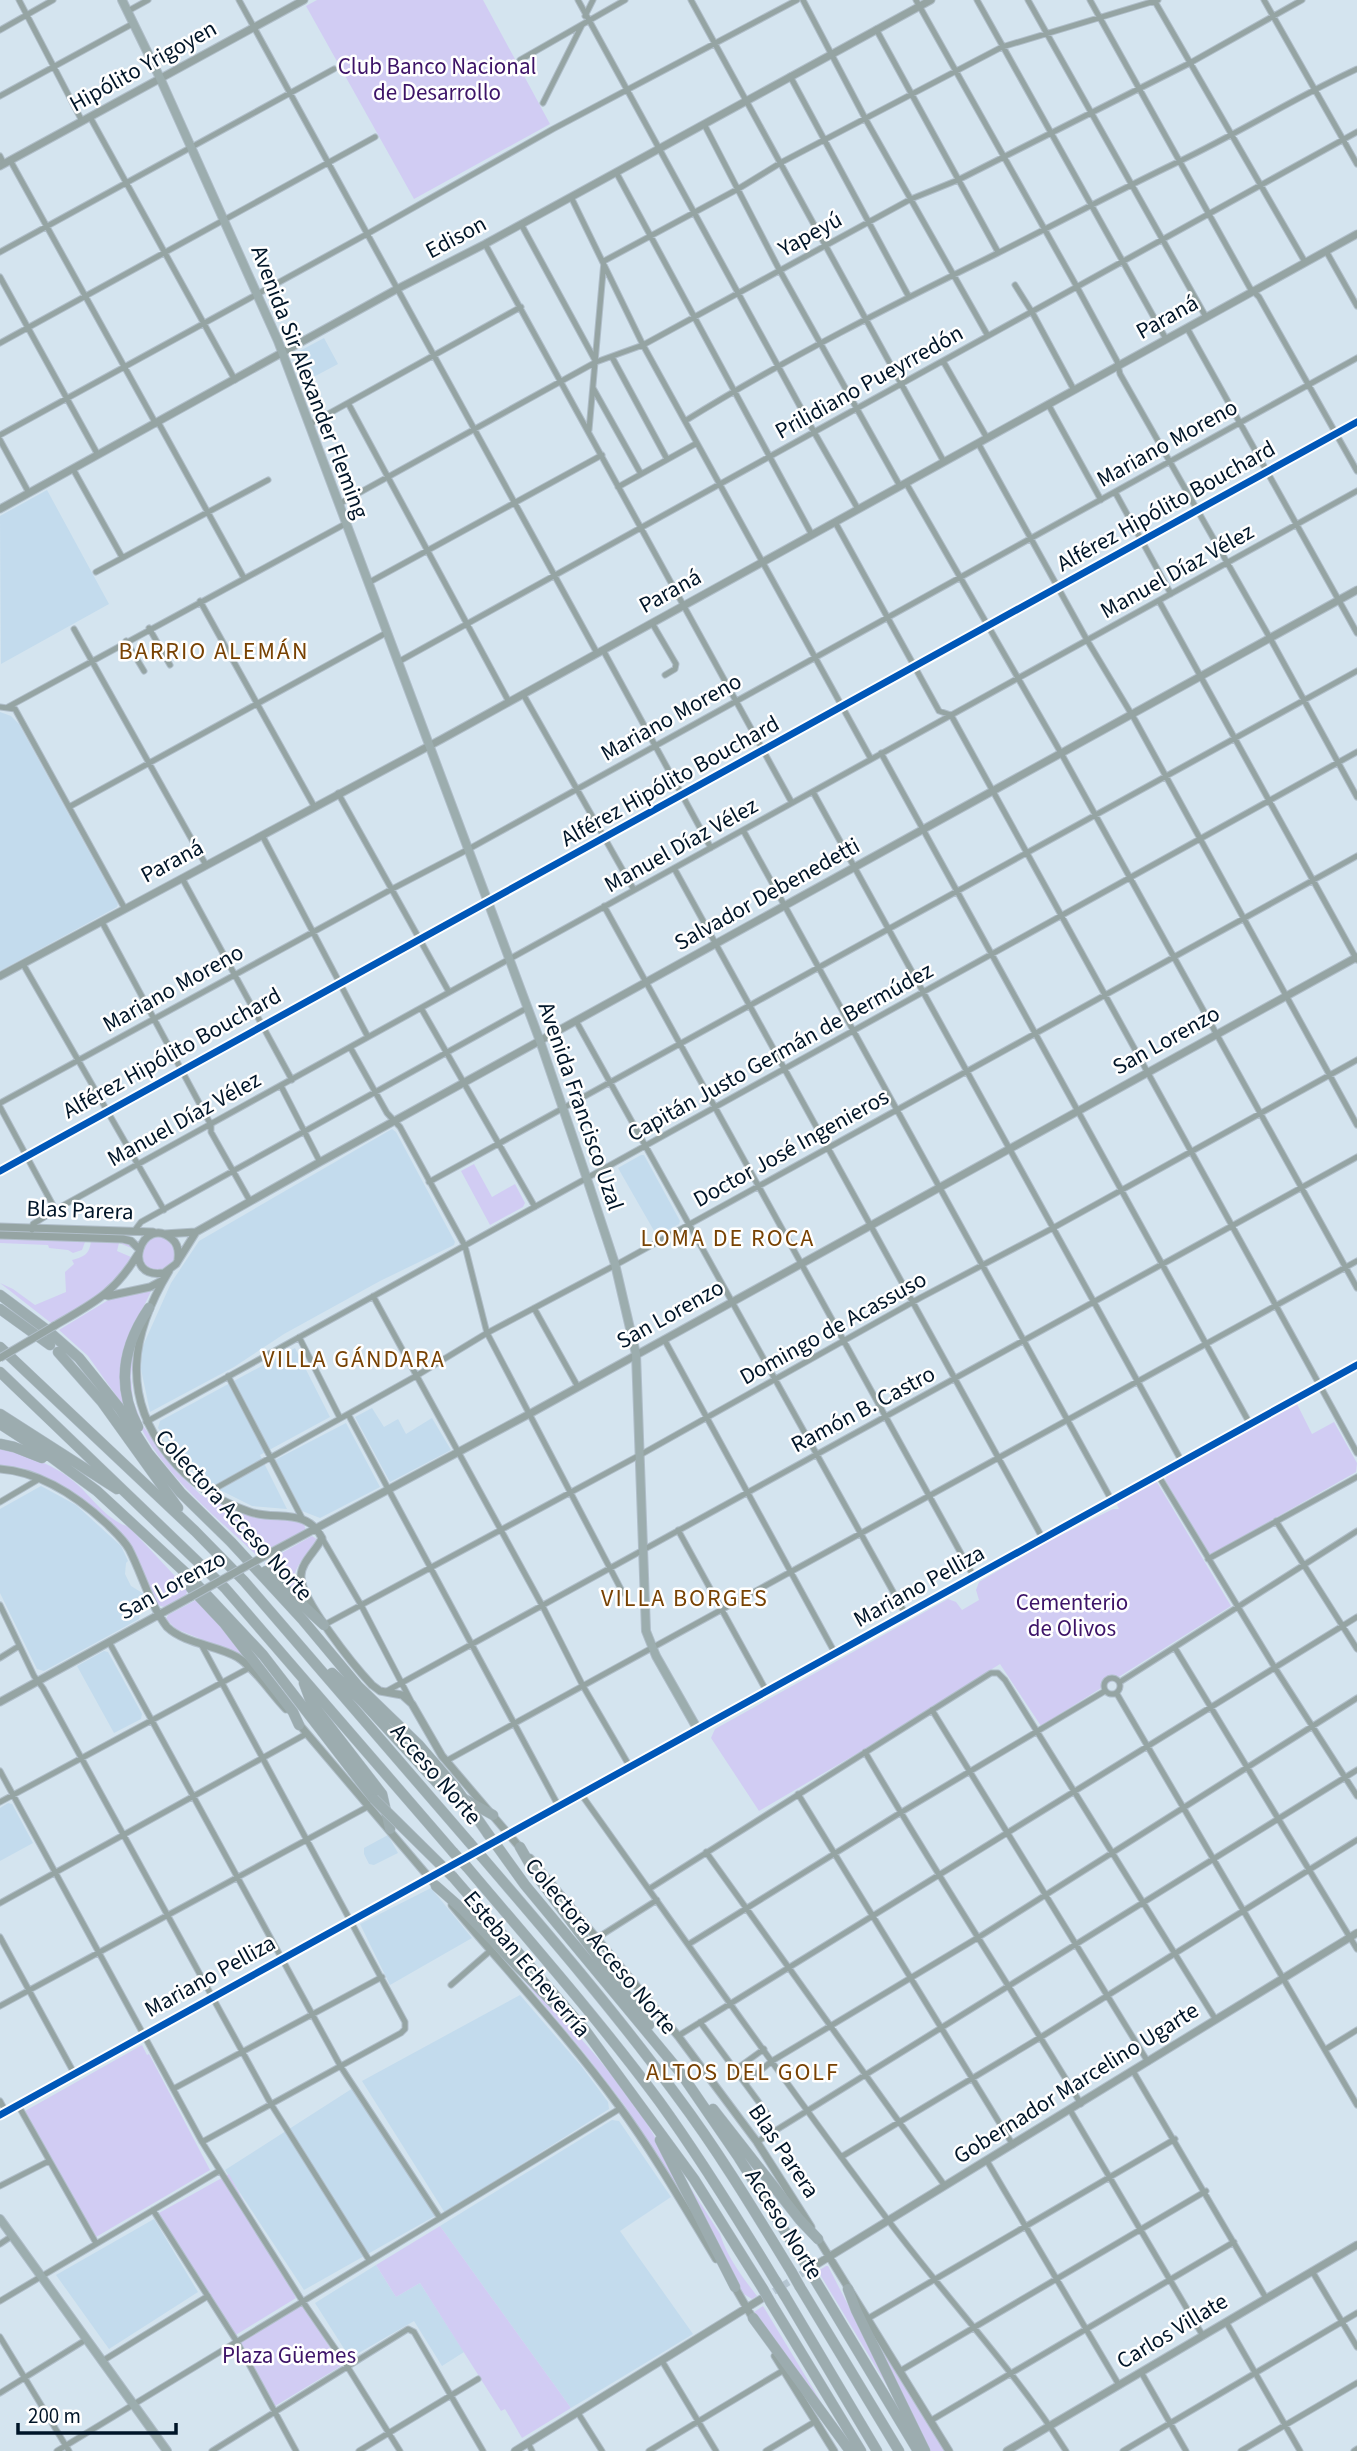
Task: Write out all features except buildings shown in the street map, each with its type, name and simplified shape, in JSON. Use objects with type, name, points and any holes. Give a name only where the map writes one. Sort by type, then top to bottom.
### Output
[{"type":"highway","name":"Colectora Acceso Norte","points":[[0,1296],[39,1323],[79,1358],[110,1395],[148,1453],[181,1493],[302,1619],[358,1686],[419,1745],[455,1787],[488,1834],[498,1843],[525,1885],[680,2072],[810,2265],[814,2278],[918,2451]]},
{"type":"highway","points":[[149,1308],[140,1320],[129,1346],[124,1364],[124,1383],[131,1413],[160,1468]]},
{"type":"highway","points":[[0,1309],[54,1348],[102,1402],[142,1462],[195,1531]]},
{"type":"highway","name":"Acceso Norte","points":[[0,1347],[195,1531],[244,1581],[602,1998],[679,2098],[747,2199],[898,2451]]},
{"type":"highway","name":"Acceso Norte","points":[[0,1373],[225,1587],[571,1990],[658,2100],[726,2199],[877,2451]]},
{"type":"highway","points":[[0,1414],[94,1476],[133,1498]]},
{"type":"highway","points":[[0,1424],[104,1497],[210,1598],[263,1655],[372,1803],[453,1877],[530,1964],[609,2061],[694,2179],[861,2451]]},
{"type":"highway","points":[[0,1444],[29,1451],[74,1474]]},
{"type":"highway","points":[[140,1529],[223,1623],[293,1712],[303,1729]]},
{"type":"highway","points":[[218,1530],[236,1542],[324,1625]]},
{"type":"highway","points":[[301,1646],[362,1701],[439,1784],[493,1815]]},
{"type":"highway","points":[[300,1673],[312,1702],[382,1794],[390,1829]]},
{"type":"highway","points":[[520,1847],[536,1875],[651,2028],[680,2072],[818,2239]]},
{"type":"highway","points":[[433,1882],[609,2061]]},
{"type":"highway","points":[[640,2103],[735,2287]]},
{"type":"highway","points":[[848,2289],[925,2451]]},
{"type":"highway","points":[[753,2318],[850,2451]]},
{"type":"main road","name":"Avenida Sir Alexander Fleming","points":[[122,0],[160,78],[283,352],[428,746]]},
{"type":"main road","name":"Avenida Francisco Uzal","points":[[428,746],[540,1041],[615,1265],[636,1354],[645,1627],[652,1647],[698,1730]]},
{"type":"main road","points":[[0,2219],[167,2451]]},
{"type":"street","points":[[19,0],[54,67],[127,182],[235,380]]},
{"type":"street","points":[[0,30],[53,0]]},
{"type":"street","points":[[128,11],[148,0]]},
{"type":"street","points":[[239,0],[555,576],[711,848]]},
{"type":"street","name":"Hipólito Yrigoyen","points":[[4,161],[304,0]]},
{"type":"street","points":[[578,0],[858,509]]},
{"type":"street","points":[[543,103],[588,17],[593,0]]},
{"type":"street","points":[[588,17],[625,0]]},
{"type":"street","points":[[691,0],[944,462]]},
{"type":"street","points":[[29,493],[0,437],[553,129],[628,92],[797,0]]},
{"type":"street","points":[[803,0],[866,120],[988,336]]},
{"type":"street","name":"Edison","points":[[0,509],[397,289],[485,244],[876,30],[918,3],[931,0]]},
{"type":"street","points":[[977,0],[1166,339]]},
{"type":"street","points":[[1028,0],[1206,317]]},
{"type":"street","points":[[1090,0],[1208,215],[1259,297],[1357,471]]},
{"type":"street","points":[[1264,0],[1357,164]]},
{"type":"street","name":"Yapeyú","points":[[338,504],[596,362],[643,345],[868,222],[958,180],[1190,63],[1301,0]]},
{"type":"street","points":[[604,261],[738,189],[782,162],[1002,47],[1156,1],[1305,262]]},
{"type":"street","points":[[918,3],[1077,287],[1169,462],[1357,797]]},
{"type":"street","points":[[0,96],[134,23]]},
{"type":"street","points":[[520,60],[582,25]]},
{"type":"street","points":[[876,30],[998,253]]},
{"type":"street","points":[[0,252],[334,69]]},
{"type":"street","points":[[685,421],[734,390],[821,345],[866,318],[1131,183],[1232,135],[1314,89],[1357,69]]},
{"type":"street","points":[[790,76],[909,297]]},
{"type":"street","points":[[704,124],[821,345],[989,626],[1357,1288]]},
{"type":"street","name":"Prilidiano Pueyrredón","points":[[398,662],[1357,132]]},
{"type":"street","points":[[0,343],[375,137]]},
{"type":"street","points":[[4,161],[47,226],[244,578]]},
{"type":"street","points":[[616,172],[812,535]]},
{"type":"street","points":[[571,197],[643,345],[871,759]]},
{"type":"street","points":[[521,224],[596,362]]},
{"type":"street","name":"Paraná","points":[[0,976],[509,702],[1357,234]]},
{"type":"street","points":[[485,244],[792,803]]},
{"type":"street","points":[[1326,251],[1357,306]]},
{"type":"street","points":[[589,430],[604,261]]},
{"type":"street","points":[[0,277],[98,455]]},
{"type":"street","points":[[1015,285],[1074,390]]},
{"type":"street","points":[[310,424],[520,307]]},
{"type":"street","points":[[1187,328],[1357,633]]},
{"type":"street","points":[[612,357],[667,459]]},
{"type":"street","name":"Mariano Moreno","points":[[0,1105],[235,974],[577,790],[1357,358]]},
{"type":"street","points":[[943,361],[987,438]]},
{"type":"street","points":[[593,387],[641,474]]},
{"type":"street","points":[[348,403],[509,702]]},
{"type":"street","points":[[1048,404],[1101,500]]},
{"type":"street","name":"Alférez Hipólito Bouchard","points":[[0,1171],[1357,422]]},
{"type":"street","points":[[618,487],[697,443]]},
{"type":"street","points":[[978,443],[1087,640],[1132,715],[1357,1125]]},
{"type":"street","points":[[367,584],[602,455]]},
{"type":"street","points":[[73,469],[122,557]]},
{"type":"street","points":[[96,572],[268,480]]},
{"type":"street","name":"Manuel Díaz Vélez","points":[[33,1232],[37,1220],[55,1209],[1357,491]]},
{"type":"street","points":[[1115,492],[1171,594]]},
{"type":"street","points":[[835,522],[939,711],[951,715],[1356,1450]]},
{"type":"street","points":[[8,707],[345,523]]},
{"type":"street","name":"Salvador Debenedetti","points":[[161,1234],[196,1232],[320,1161],[1357,590]]},
{"type":"street","points":[[200,601],[314,806]]},
{"type":"street","points":[[1159,601],[1356,958]]},
{"type":"street","points":[[652,623],[676,666],[665,675]]},
{"type":"street","points":[[149,628],[170,665]]},
{"type":"street","points":[[74,629],[206,865]]},
{"type":"street","points":[[69,807],[386,633]]},
{"type":"street","points":[[126,641],[144,671]]},
{"type":"street","points":[[429,1182],[1357,671]]},
{"type":"street","points":[[523,694],[634,890]]},
{"type":"street","points":[[0,707],[15,709],[125,909]]},
{"type":"street","name":"Capitán Justo Germán de Bermúdez","points":[[146,1422],[1357,752]]},
{"type":"street","points":[[881,754],[1250,1424]]},
{"type":"street","points":[[813,792],[1182,1462]]},
{"type":"street","points":[[338,793],[449,992]]},
{"type":"street","points":[[743,830],[1112,1501]]},
{"type":"street","points":[[262,835],[368,1037]]},
{"type":"street","name":"Doctor José Ingenieros","points":[[208,1493],[416,1376],[486,1333],[615,1265],[1357,856]]},
{"type":"street","points":[[674,868],[1043,1539]]},
{"type":"street","points":[[182,878],[292,1080]]},
{"type":"street","points":[[604,906],[974,1577]]},
{"type":"street","points":[[102,922],[250,1202]]},
{"type":"street","name":"San Lorenzo","points":[[0,1702],[528,1415],[1356,958]]},
{"type":"street","points":[[23,964],[163,1210]]},
{"type":"street","points":[[421,1008],[534,1207]]},
{"type":"street","points":[[135,1230],[141,1222],[527,1008]]},
{"type":"street","points":[[576,1021],[905,1615]]},
{"type":"street","points":[[350,1047],[387,1114],[400,1127],[465,1246],[486,1333],[623,1593]]},
{"type":"street","name":"Domingo de Acassuso","points":[[324,1625],[640,1455],[1357,1060]]},
{"type":"street","points":[[281,1086],[320,1161]]},
{"type":"street","points":[[0,1105],[55,1209]]},
{"type":"street","name":"Ramón B. Castro","points":[[385,1692],[1357,1157]]},
{"type":"street","name":"Blas Parera","points":[[0,1227],[124,1239],[131,1241],[138,1251]]},
{"type":"street","name":"Blas Parera","points":[[0,1235],[135,1230],[161,1234]]},
{"type":"street","name":"Salvador Debenedetti","points":[[178,1259],[196,1232]]},
{"type":"street","points":[[0,1358],[104,1297],[121,1281],[146,1238],[161,1234],[170,1237],[177,1247],[178,1259],[149,1308],[138,1346],[136,1373],[139,1399],[146,1422],[175,1464],[208,1493],[253,1513],[302,1518],[310,1522],[361,1605],[412,1704]]},
{"type":"street","points":[[138,1251],[140,1263],[146,1270],[167,1275]]},
{"type":"street","points":[[446,1761],[1357,1261]]},
{"type":"street","points":[[104,1297],[150,1287],[167,1275]]},
{"type":"street","points":[[373,1296],[543,1606],[583,1686],[630,1767]]},
{"type":"street","points":[[534,1308],[578,1387]]},
{"type":"street","points":[[299,1337],[340,1418]]},
{"type":"street","points":[[664,1339],[836,1654]]},
{"type":"street","name":"Mariano Pelliza","points":[[498,1843],[509,1834],[1357,1365]]},
{"type":"street","points":[[228,1376],[302,1518]]},
{"type":"street","points":[[348,1414],[559,1807]]},
{"type":"street","name":"Esteban Echeverría","points":[[0,1469],[39,1479],[80,1500],[128,1547],[160,1615],[171,1630],[237,1657],[372,1803],[433,1882],[578,2053],[621,2108],[735,2287],[834,2451]]},
{"type":"street","points":[[1158,1475],[1237,1607],[1357,1796]]},
{"type":"street","points":[[1208,1559],[1355,1478],[1357,1488]]},
{"type":"street","points":[[0,1502],[39,1479]]},
{"type":"street","points":[[1276,1521],[1357,1649]]},
{"type":"street","points":[[678,1530],[767,1692]]},
{"type":"street","points":[[1120,1682],[1357,1531]]},
{"type":"street","points":[[322,1538],[300,1577],[324,1625],[376,1689],[401,1695],[412,1704]]},
{"type":"street","points":[[0,1607],[34,1676],[169,1914],[271,2104],[369,2260]]},
{"type":"street","points":[[678,2035],[1357,1617]]},
{"type":"street","points":[[109,1642],[341,2067],[440,2218]]},
{"type":"street","points":[[200,1642],[405,2022],[405,2029],[401,2033],[202,2142]]},
{"type":"street","points":[[0,1658],[19,1646]]},
{"type":"street","points":[[1175,1648],[1309,1870],[1354,1936],[1357,1949]]},
{"type":"street","points":[[0,1802],[248,1668]]},
{"type":"street","points":[[649,1889],[991,1673],[998,1673],[1114,1853],[1216,2020]]},
{"type":"street","points":[[1105,1691],[1104,1686],[1108,1679],[1113,1678],[1120,1682]]},
{"type":"street","points":[[1105,1691],[1110,1694],[1117,1693],[1120,1690],[1120,1682]]},
{"type":"street","points":[[689,1944],[1105,1691]]},
{"type":"street","points":[[1117,1693],[1357,2104]]},
{"type":"street","points":[[744,2083],[772,2061],[979,1937],[1357,1698]]},
{"type":"street","name":"Blas Parera","points":[[412,1704],[446,1761],[678,2035],[757,2142],[949,2451]]},
{"type":"street","points":[[932,1710],[1148,2062]]},
{"type":"street","points":[[0,1903],[263,1759],[303,1729]]},
{"type":"street","points":[[865,1752],[900,1814],[941,1875],[1081,2104]]},
{"type":"street","points":[[757,2142],[1357,1770]]},
{"type":"street","points":[[0,1771],[219,2171],[347,2365],[400,2451]]},
{"type":"street","points":[[581,1794],[888,2221],[1009,2373],[1066,2451]]},
{"type":"street","points":[[798,1794],[1013,2145]]},
{"type":"street","points":[[0,2006],[372,1803]]},
{"type":"street","points":[[841,2157],[1041,2037],[1357,1840]]},
{"type":"street","points":[[706,1852],[944,2186]]},
{"type":"street","name":"Mariano Pelliza","points":[[3,2113],[352,1920],[433,1882],[439,1873]]},
{"type":"street","points":[[597,1938],[657,1900]]},
{"type":"street","name":"Gobernador Marcelino Ugarte","points":[[810,2265],[888,2221],[1354,1936]]},
{"type":"street","points":[[0,1937],[74,2073]]},
{"type":"street","points":[[451,1985],[490,1951]]},
{"type":"street","points":[[173,2089],[382,1977]]},
{"type":"street","points":[[700,2022],[766,2112]]},
{"type":"street","points":[[1326,2049],[1357,2030]]},
{"type":"street","points":[[735,2070],[764,2049]]},
{"type":"street","points":[[742,2064],[751,2077]]},
{"type":"street","points":[[1133,2071],[1206,2191],[1266,2298]]},
{"type":"street","points":[[0,2101],[3,2113]]},
{"type":"street","points":[[18,2105],[96,2243]]},
{"type":"street","points":[[57,2451],[67,2448],[369,2260],[621,2108]]},
{"type":"street","points":[[1070,2110],[1203,2336]]},
{"type":"street","points":[[867,2319],[1175,2139]]},
{"type":"street","points":[[0,2186],[48,2161]]},
{"type":"street","points":[[987,2161],[1119,2385]]},
{"type":"street","points":[[0,2301],[219,2171]]},
{"type":"street","points":[[900,2371],[1206,2191]]},
{"type":"street","points":[[153,2210],[237,2342],[296,2451]]},
{"type":"street","points":[[0,2244],[12,2236]]},
{"type":"street","points":[[930,2421],[1234,2242]]},
{"type":"street","name":"Carlos Villate","points":[[1007,2451],[1357,2245]]},
{"type":"street","points":[[1312,2271],[1357,2347]]},
{"type":"street","points":[[104,2360],[208,2296]]},
{"type":"street","points":[[515,2451],[765,2297]]},
{"type":"street","points":[[1123,2451],[1357,2313]]},
{"type":"street","points":[[1226,2322],[1300,2451]]},
{"type":"street","points":[[212,2451],[347,2365],[411,2329],[483,2451]]},
{"type":"street","points":[[0,2337],[67,2448]]},
{"type":"street","points":[[0,2393],[88,2339]]},
{"type":"street","points":[[662,2361],[716,2451]]},
{"type":"street","points":[[649,2451],[784,2370]]},
{"type":"street","points":[[1141,2372],[1186,2451]]},
{"type":"street","points":[[359,2451],[478,2379]]},
{"type":"street","points":[[1241,2451],[1357,2383]]},
{"type":"street","points":[[578,2413],[602,2451]]},
{"type":"street","points":[[766,2451],[816,2421]]},
{"type":"street","points":[[528,2443],[532,2451]]},
{"type":"shaded area","points":[[324,338],[338,364],[306,381],[294,354]]},
{"type":"shaded area","points":[[47,490],[109,604],[1,664],[0,516]]},
{"type":"shaded area","points":[[0,712],[11,716],[19,724],[118,904],[117,907],[0,971]]},
{"type":"shaded area","points":[[392,1129],[455,1242],[454,1245],[380,1281],[284,1334],[234,1367],[150,1412],[141,1369],[142,1348],[171,1283],[199,1241]]},
{"type":"shaded area","points":[[644,1155],[680,1221],[657,1236],[618,1168]]},
{"type":"shaded area","points":[[295,1348],[330,1417],[260,1455],[287,1509],[252,1506],[206,1483],[158,1428],[160,1421]]},
{"type":"shaded area","points":[[372,1408],[384,1427],[398,1419],[406,1434],[432,1418],[451,1450],[390,1482],[355,1417]]},
{"type":"shaded area","points":[[346,1423],[380,1487],[320,1518],[302,1511],[275,1460]]},
{"type":"shaded area","points":[[41,1486],[76,1505],[121,1546],[128,1561],[125,1574],[131,1586],[144,1594],[139,1619],[44,1671],[37,1669],[0,1593],[0,1509]]},
{"type":"shaded area","points":[[104,1651],[108,1652],[142,1714],[141,1719],[114,1733],[77,1666]]},
{"type":"shaded area","points":[[8,1803],[12,1804],[33,1843],[0,1861],[0,1808]]},
{"type":"shaded area","points":[[388,1835],[398,1853],[374,1865],[369,1864],[364,1848]]},
{"type":"shaded area","points":[[431,1888],[472,1938],[390,1985],[360,1924]]},
{"type":"shaded area","points":[[520,1995],[582,2067],[608,2102],[609,2109],[445,2213],[362,2081]]},
{"type":"shaded area","points":[[353,2088],[435,2216],[304,2290],[225,2170]]},
{"type":"shaded area","points":[[612,2120],[619,2121],[671,2197],[620,2231],[693,2334],[571,2408],[440,2226]]},
{"type":"shaded area","points":[[154,2219],[198,2292],[109,2349],[56,2275]]},
{"type":"shaded area","points":[[376,2265],[396,2297],[420,2283],[464,2352],[442,2366],[414,2321],[350,2358],[315,2303]]},
{"type":"green space","name":"Club Banco Nacional de Desarrollo","points":[[317,0],[483,0],[550,124],[414,199],[306,6]]},
{"type":"green space","points":[[474,1164],[492,1197],[515,1184],[525,1203],[523,1207],[490,1225],[461,1171]]},
{"type":"green space","points":[[149,1236],[170,1237],[179,1253],[173,1268],[151,1272],[139,1259]]},
{"type":"green space","points":[[0,1237],[83,1239],[85,1242],[82,1250],[73,1253],[49,1248],[48,1245],[0,1243]]},
{"type":"green space","points":[[91,1240],[128,1241],[134,1249],[119,1243],[117,1251],[131,1257],[116,1279],[97,1296],[51,1323],[0,1283],[35,1305],[66,1292],[65,1272],[74,1264],[72,1260],[88,1252]]},
{"type":"green space","points":[[152,1289],[125,1359],[125,1408],[88,1356],[59,1330],[110,1299]]},
{"type":"green space","points":[[136,1338],[131,1376],[133,1400],[143,1426],[176,1471],[201,1495],[251,1516],[300,1520],[306,1530],[256,1555],[170,1470],[152,1446],[138,1420],[129,1393],[127,1364]]},
{"type":"green space","points":[[1297,1404],[1312,1434],[1334,1422],[1357,1463],[1356,1472],[1210,1555],[1165,1480],[1167,1474]]},
{"type":"green space","points":[[0,1447],[42,1462],[79,1486],[107,1515],[129,1527],[189,1591],[187,1595],[164,1607],[158,1605],[130,1546],[110,1522],[82,1499],[50,1480],[22,1468],[0,1466]]},
{"type":"green space","name":"Cementerio de Olivos","points":[[1155,1479],[1231,1606],[1041,1726],[1000,1664],[759,1811],[711,1738],[715,1729],[948,1599],[956,1602],[962,1610],[979,1600],[976,1590],[979,1582],[1045,1543],[1113,1509],[1119,1509],[1116,1502]]},
{"type":"green space","points":[[312,1536],[318,1540],[298,1566],[295,1579],[309,1608],[264,1563]]},
{"type":"green space","points":[[196,1600],[265,1679],[236,1653],[176,1629],[166,1619],[168,1615]]},
{"type":"green space","points":[[511,1965],[580,2038],[627,2095],[658,2141],[698,2221],[625,2106]]},
{"type":"green space","points":[[142,2045],[210,2170],[96,2237],[25,2111]]},
{"type":"green space","points":[[229,2174],[296,2298],[234,2336],[159,2213]]},
{"type":"green space","points":[[680,2176],[685,2179],[720,2234],[736,2267],[757,2296],[752,2299],[742,2293]]},
{"type":"green space","points":[[440,2226],[571,2408],[522,2438],[505,2409],[501,2411],[420,2283],[396,2297],[376,2265]]},
{"type":"green space","points":[[828,2266],[904,2414],[818,2271]]},
{"type":"green space","name":"Plaza Güemes","points":[[303,2304],[341,2366],[275,2406],[237,2343]]},
{"type":"green space","points":[[763,2306],[835,2425],[755,2314],[754,2312]]},
{"type":"green space","points":[[876,2341],[945,2451],[929,2451]]},
{"type":"tunnel","points":[[441,1871],[498,1840]]},
{"type":"tunnel","points":[[765,2297],[811,2268]]},
{"type":"cycle path","points":[[0,1171],[1357,422]]},
{"type":"cycle path","points":[[0,2115],[1357,1365]]},
{"type":"district","name":"BARRIO ALEMÁN","points":[[214,651]]},
{"type":"district","name":"LOMA DE ROCA","points":[[728,1238]]},
{"type":"district","name":"VILLA GÁNDARA","points":[[354,1359]]},
{"type":"district","name":"VILLA BORGES","points":[[685,1598]]},
{"type":"district","name":"ALTOS DEL GOLF","points":[[743,2072]]}]
